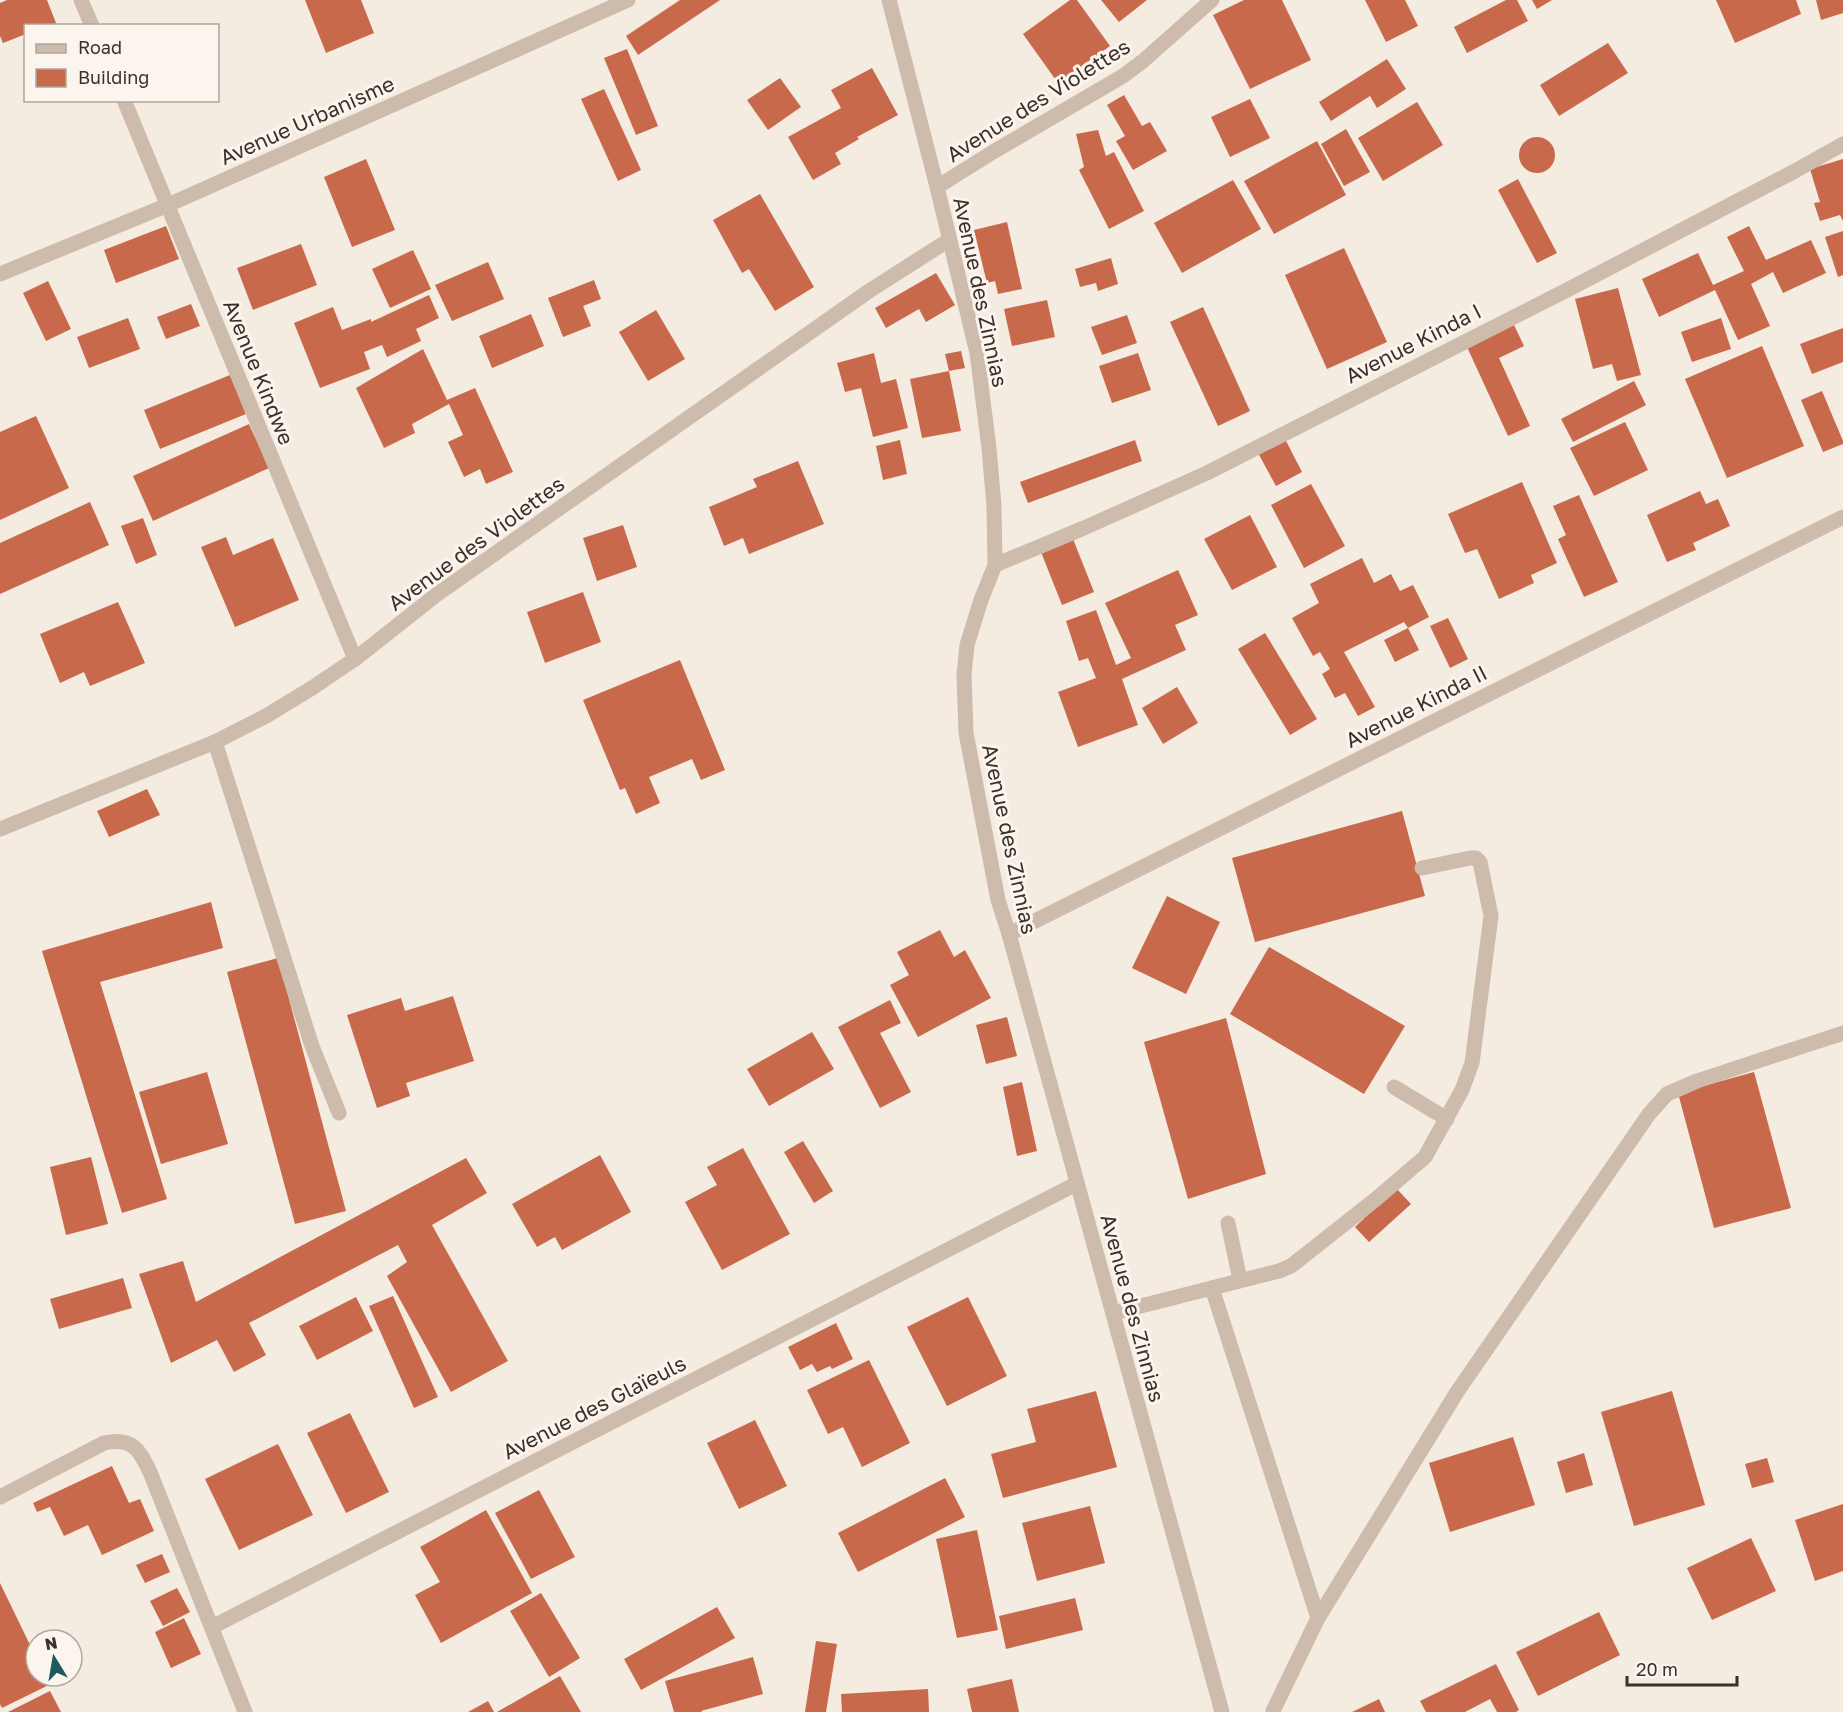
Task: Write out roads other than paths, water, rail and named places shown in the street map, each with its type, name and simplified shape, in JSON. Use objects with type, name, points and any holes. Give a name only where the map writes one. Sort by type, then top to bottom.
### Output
[{"type":"street","points":[[81,0],[91,24]]},
{"type":"street","name":"Avenue Urbanisme","points":[[0,274],[168,205],[628,0]]},
{"type":"street","name":"Avenue des Zinnias","points":[[889,0],[938,187],[977,353],[989,448],[994,506],[995,565],[967,645],[964,675],[966,733],[998,900],[1222,1712]]},
{"type":"street","name":"Avenue des Violettes","points":[[938,187],[1123,76],[1212,0]]},
{"type":"street","name":"Avenue Kindwe","points":[[125,102],[355,659]]},
{"type":"street","name":"Avenue Kinda I","points":[[995,565],[1207,473],[1569,289],[1843,144]]},
{"type":"street","name":"Avenue des Violettes","points":[[0,828],[215,741],[266,716],[355,659],[474,568],[869,291],[949,240]]},
{"type":"street","name":"Avenue Kinda II","points":[[1009,934],[1843,517]]},
{"type":"street","points":[[215,741],[312,1046],[339,1113]]},
{"type":"street","points":[[1113,1313],[1291,1266],[1425,1157],[1462,1090],[1472,1063],[1491,916],[1480,862],[1476,858],[1422,868]]},
{"type":"street","points":[[1273,1711],[1318,1618],[1457,1392],[1649,1114],[1667,1094],[1697,1081],[1843,1033]]},
{"type":"street","points":[[1394,1087],[1447,1119]]},
{"type":"street","name":"Avenue des Glaïeuls","points":[[212,1627],[1076,1184]]},
{"type":"street","points":[[1228,1223],[1240,1280]]},
{"type":"street","points":[[1212,1288],[1318,1618]]},
{"type":"street","points":[[0,1497],[104,1443],[119,1441],[136,1448],[150,1472],[245,1712]]}]
